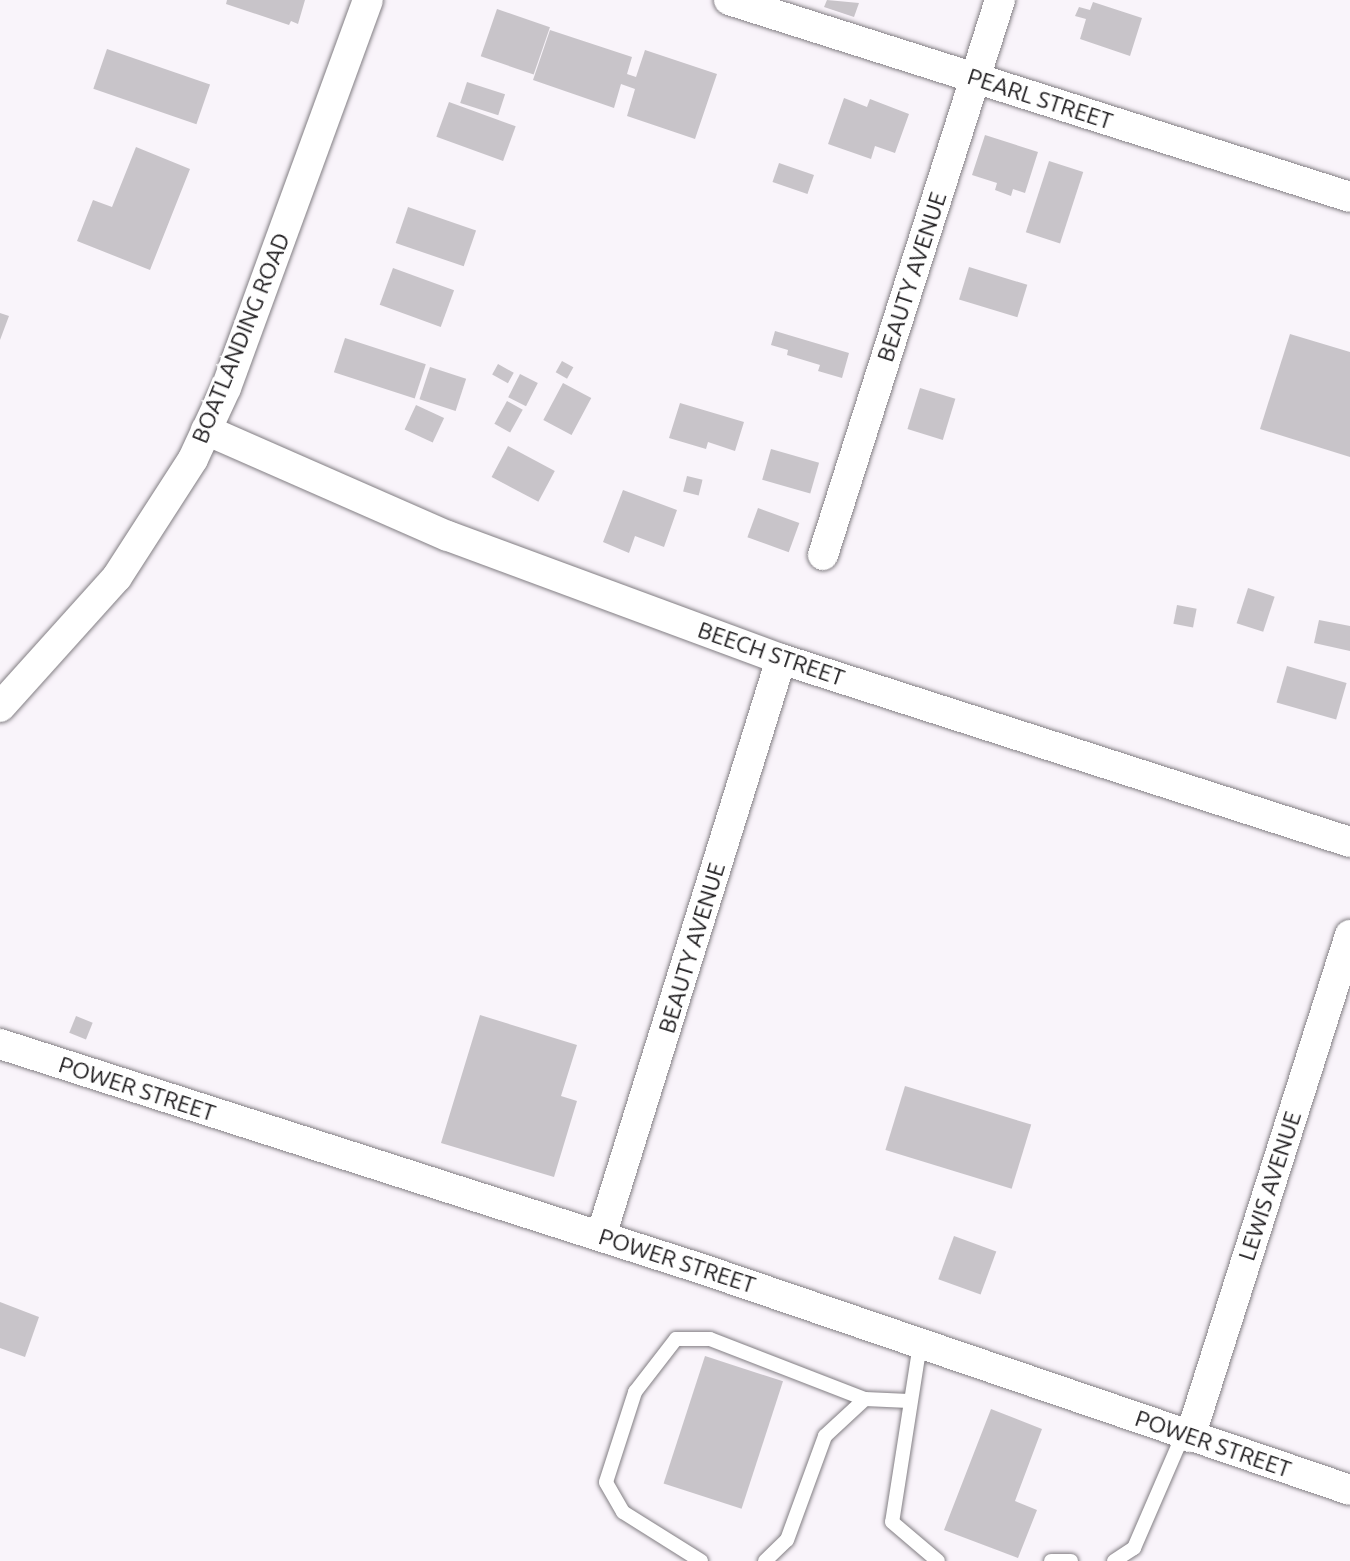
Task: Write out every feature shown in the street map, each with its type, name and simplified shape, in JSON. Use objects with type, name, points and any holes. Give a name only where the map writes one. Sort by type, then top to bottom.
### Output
[{"type":"street","name":"BOATLANDING ROAD","points":[[0,707],[117,578],[178,487],[226,388],[368,0]]},
{"type":"street","name":"PEARL STREET","points":[[729,0],[1350,197]]},
{"type":"street","name":"BEAUTY AVENUE","points":[[823,555],[1000,0]]},
{"type":"street","name":"BEECH STREET","points":[[206,430],[448,536],[781,659],[1350,842]]},
{"type":"street","name":"BEAUTY AVENUE","points":[[601,1236],[781,659]]},
{"type":"street","name":"LEWIS AVENUE","points":[[1186,1436],[1350,935]]},
{"type":"street","name":"POWER STREET","points":[[0,1044],[601,1236],[1350,1490]]},
{"type":"lane","points":[[701,1561],[623,1512],[606,1482],[635,1392],[676,1339],[710,1339],[865,1399],[909,1401]]},
{"type":"lane","points":[[920,1344],[892,1522],[938,1561]]},
{"type":"lane","points":[[765,1561],[787,1540],[825,1436],[865,1399]]},
{"type":"lane","points":[[1114,1561],[1134,1548],[1186,1436]]},
{"type":"lane","points":[[1051,1561],[1070,1561]]},
{"type":"building","points":[[227,0],[305,0],[298,24],[291,21],[289,25],[226,4]]},
{"type":"building","points":[[827,0],[859,3],[854,17],[824,7]]},
{"type":"building","points":[[1093,2],[1142,18],[1130,56],[1080,39],[1086,19],[1075,16],[1079,7],[1090,10]]},
{"type":"building","points":[[497,9],[550,27],[534,75],[481,56]]},
{"type":"building","points":[[550,30],[632,57],[627,74],[636,77],[645,50],[717,74],[695,139],[627,116],[635,89],[621,84],[614,108],[533,80]]},
{"type":"building","points":[[107,49],[210,84],[196,124],[93,89]]},
{"type":"building","points":[[467,82],[505,94],[498,115],[460,103]]},
{"type":"building","points":[[844,98],[867,107],[870,99],[909,114],[895,153],[875,146],[871,159],[828,144]]},
{"type":"building","points":[[449,102],[516,126],[503,161],[436,137]]},
{"type":"building","points":[[985,135],[1038,152],[1025,193],[1013,189],[1011,196],[995,190],[997,183],[972,175]]},
{"type":"building","points":[[136,147],[190,169],[150,270],[77,241],[93,200],[112,207]]},
{"type":"building","points":[[1049,161],[1083,172],[1060,243],[1026,232]]},
{"type":"building","points":[[779,163],[814,175],[807,194],[772,182]]},
{"type":"building","points":[[408,207],[476,230],[464,266],[396,243]]},
{"type":"building","points":[[969,267],[1027,285],[1017,317],[959,300]]},
{"type":"building","points":[[393,268],[454,290],[441,327],[380,305]]},
{"type":"building","points":[[0,313],[9,316],[0,340]]},
{"type":"building","points":[[775,331],[849,353],[842,378],[818,371],[820,365],[787,355],[788,350],[771,345]]},
{"type":"building","points":[[1290,334],[1350,352],[1350,457],[1260,429]]},
{"type":"building","points":[[345,338],[426,364],[415,399],[334,372]]},
{"type":"building","points":[[562,361],[573,367],[567,379],[556,372]]},
{"type":"building","points":[[498,364],[514,373],[508,383],[492,374]]},
{"type":"building","points":[[430,367],[466,379],[456,411],[419,399]]},
{"type":"building","points":[[520,374],[538,383],[526,406],[508,397]]},
{"type":"building","points":[[563,383],[591,398],[572,435],[543,420]]},
{"type":"building","points":[[920,388],[955,399],[943,440],[907,429]]},
{"type":"building","points":[[507,401],[523,410],[510,432],[494,424]]},
{"type":"building","points":[[680,403],[744,422],[735,451],[708,442],[706,449],[669,438]]},
{"type":"building","points":[[416,405],[444,418],[433,443],[405,429]]},
{"type":"building","points":[[508,446],[555,471],[538,502],[492,477]]},
{"type":"building","points":[[771,449],[819,463],[810,494],[762,480]]},
{"type":"building","points":[[687,476],[703,480],[699,495],[683,492]]},
{"type":"building","points":[[623,490],[677,510],[664,547],[635,536],[629,553],[603,542]]},
{"type":"building","points":[[758,508],[799,523],[789,552],[747,537]]},
{"type":"building","points":[[1248,588],[1275,597],[1263,632],[1237,623]]},
{"type":"building","points":[[1177,605],[1197,609],[1193,627],[1173,624]]},
{"type":"building","points":[[1319,620],[1350,626],[1350,651],[1314,643]]},
{"type":"building","points":[[1287,666],[1347,683],[1336,720],[1277,703]]},
{"type":"building","points":[[480,1015],[577,1045],[561,1096],[577,1101],[554,1177],[441,1143]]},
{"type":"building","points":[[76,1016],[93,1023],[86,1039],[69,1033]]},
{"type":"building","points":[[905,1086],[1031,1125],[1012,1189],[885,1150]]},
{"type":"building","points":[[954,1236],[996,1251],[981,1295],[938,1279]]},
{"type":"building","points":[[0,1302],[39,1317],[25,1357],[0,1348]]},
{"type":"building","points":[[705,1356],[783,1381],[742,1509],[664,1483]]},
{"type":"building","points":[[991,1409],[1042,1429],[1015,1501],[1037,1510],[1018,1558],[944,1530]]}]
